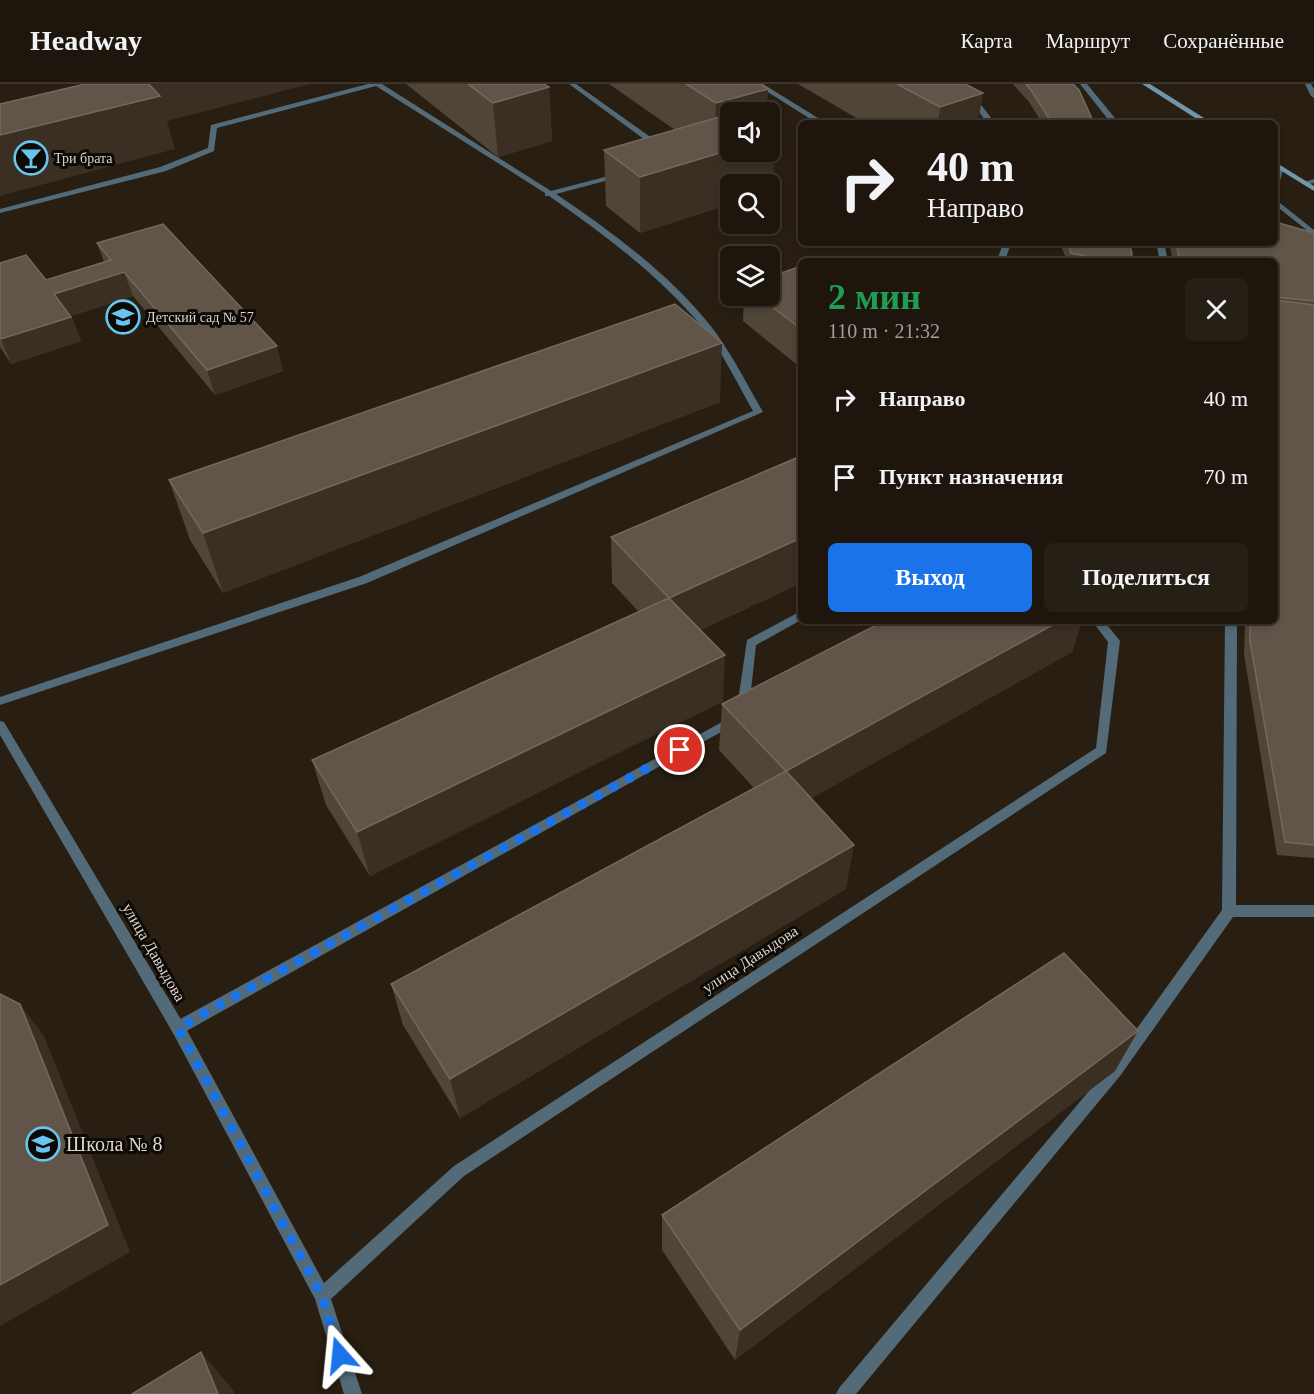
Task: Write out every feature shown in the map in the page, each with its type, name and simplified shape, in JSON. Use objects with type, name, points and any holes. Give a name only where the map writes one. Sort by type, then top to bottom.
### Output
[{"type":"main road","points":[[1145,84],[1203,120]]},
{"type":"main road","points":[[1278,167],[1314,189]]},
{"type":"street","points":[[0,211],[163,169],[211,149],[214,127],[377,84],[584,216],[650,269],[706,327],[758,412],[363,580],[0,701]]},
{"type":"street","points":[[572,84],[668,152]]},
{"type":"street","points":[[758,84],[817,120]]},
{"type":"street","points":[[962,84],[990,120]]},
{"type":"street","points":[[1083,84],[1113,120]]},
{"type":"street","points":[[1308,84],[1314,96]]},
{"type":"street","points":[[548,194],[634,171]]},
{"type":"street","points":[[1305,183],[1314,181]]},
{"type":"street","points":[[1278,204],[1314,234]]},
{"type":"street","points":[[178,1028],[742,716],[751,643],[798,617]]},
{"type":"street","name":"улица Давыдова","points":[[322,1296],[459,1171],[1102,750],[1114,641],[1100,624]]},
{"type":"street","points":[[845,1394],[1115,1071],[1229,910],[1231,624]]},
{"type":"street","name":"улица Давыдова","points":[[0,725],[178,1028],[322,1296],[353,1394]]},
{"type":"street","points":[[1229,910],[1314,911]]},
{"type":"building","points":[[85,84],[149,84],[160,96],[0,135],[0,104]]},
{"type":"building","points":[[468,84],[544,84],[549,87],[493,103]]},
{"type":"building","points":[[686,84],[760,84],[768,89],[716,103]]},
{"type":"building","points":[[897,84],[965,84],[983,93],[940,107]]},
{"type":"building","points":[[1026,84],[1073,84],[1079,90],[1093,120],[1050,120]]},
{"type":"building","points":[[720,117],[720,153],[640,177],[604,150]]},
{"type":"building","points":[[1278,220],[1279,223],[1314,233],[1314,301],[1278,297],[1278,258],[1179,258],[1177,246],[1278,246]]},
{"type":"building","points":[[163,224],[277,346],[207,370],[124,272],[54,294],[71,317],[0,338],[0,263],[26,255],[46,280],[111,260],[97,243]]},
{"type":"building","points":[[1069,246],[1130,246],[1132,253],[1131,258],[1094,258],[1071,253]]},
{"type":"building","points":[[798,267],[798,327],[771,306],[780,306],[780,273]]},
{"type":"building","points":[[1278,300],[1314,305],[1314,845],[1285,842],[1250,641],[1250,624],[1278,624]]},
{"type":"building","points":[[675,304],[722,343],[203,533],[169,480]]},
{"type":"building","points":[[798,457],[798,539],[669,598],[611,537]]},
{"type":"building","points":[[669,598],[725,655],[357,832],[312,760]]},
{"type":"building","points":[[878,624],[1055,624],[786,771],[722,704]]},
{"type":"building","points":[[786,771],[854,845],[450,1079],[391,984]]},
{"type":"building","points":[[1064,953],[1138,1031],[740,1330],[662,1215]]},
{"type":"building","name":"Школа № 8","points":[[0,994],[20,1004],[108,1225],[0,1285]]},
{"type":"building","points":[[201,1352],[218,1394],[132,1394]]},
{"type":"place","name":"Три брата","points":[[31,158]]},
{"type":"place","name":"Детский сад № 57","points":[[123,317]]},
{"type":"place","name":"Школа № 8","points":[[43,1144]]},
{"type":"route","points":[[340,1355],[322,1296],[178,1028],[680,750]]}]
